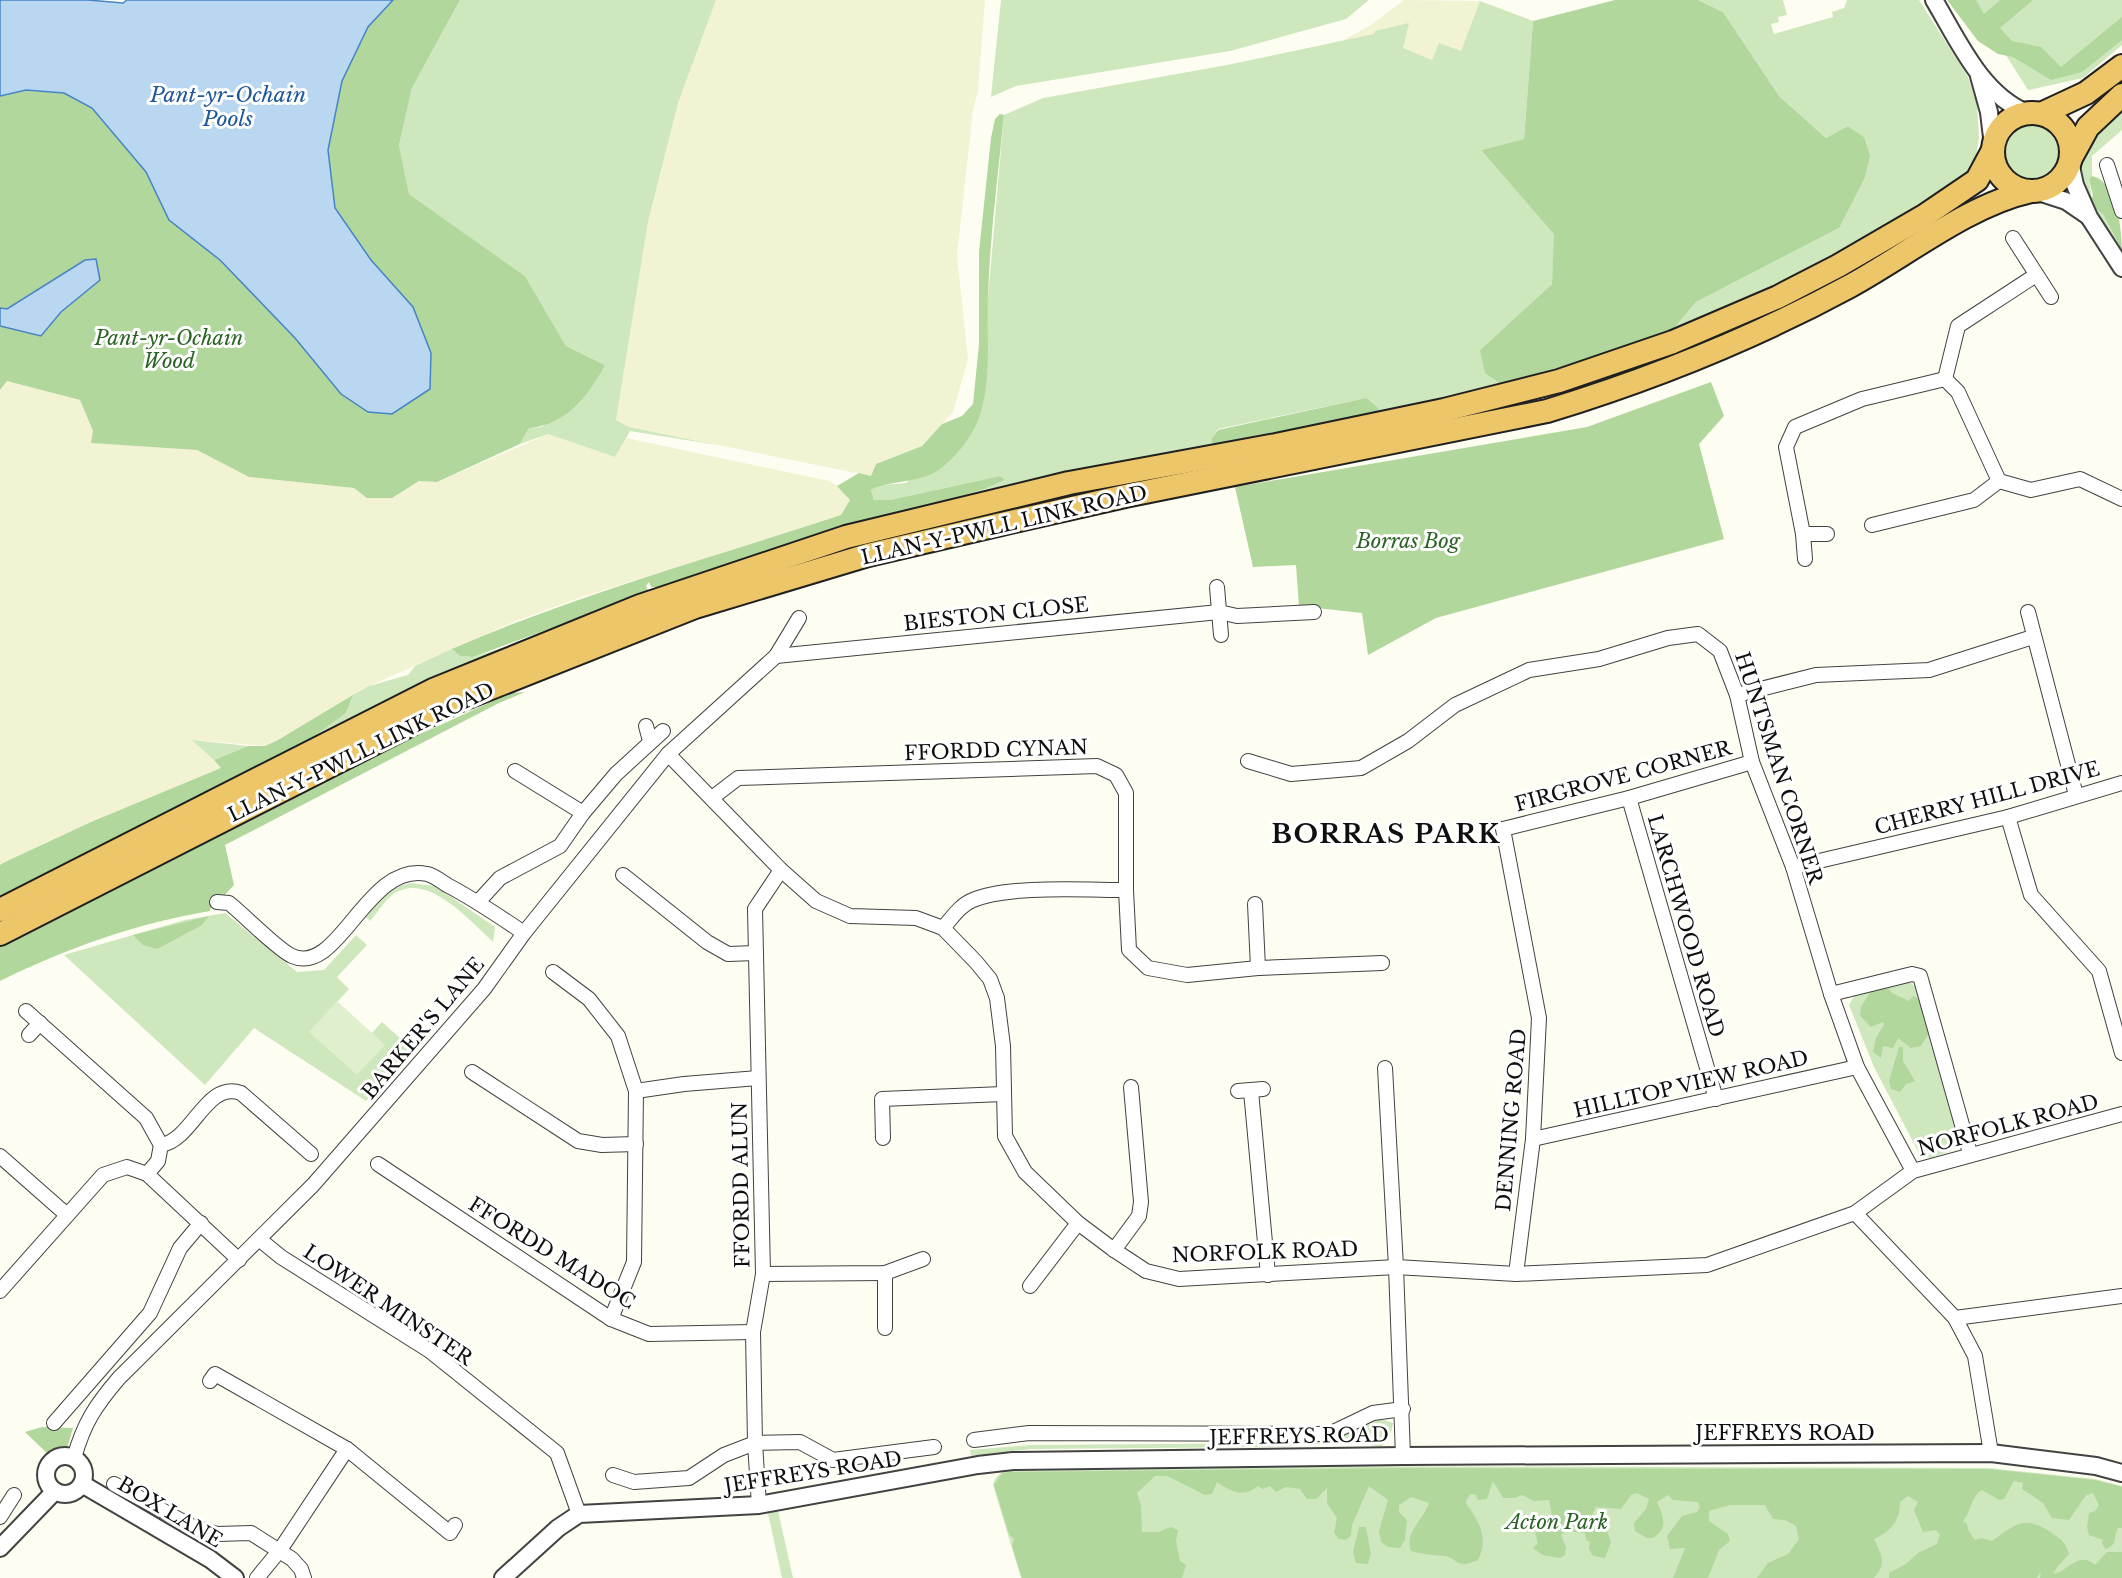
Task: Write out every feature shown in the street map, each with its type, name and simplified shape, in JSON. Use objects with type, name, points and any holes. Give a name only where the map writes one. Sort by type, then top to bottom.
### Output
[{"type":"highway","points":[[2122,66],[2086,93],[2004,124],[1997,134],[1993,149],[1997,170],[2008,184],[2033,191],[2057,182],[2088,127],[2122,95]]},
{"type":"highway","points":[[2034,113],[2061,126],[2071,147],[2070,160]]},
{"type":"highway","name":"LLAN-Y-PWLL LINK ROAD","points":[[0,910],[433,690],[662,599],[846,537],[1069,483],[1276,445],[1444,410],[1559,381],[1673,342],[1788,292],[1924,216],[1977,180],[1993,149]]},
{"type":"highway","name":"LLAN-Y-PWLL LINK ROAD","points":[[0,934],[453,702],[694,607],[911,545],[1125,496],[1547,411],[1641,380],[1780,322],[1900,258],[1983,207],[2007,196],[2033,191]]},
{"type":"street","points":[[1934,0],[1978,72],[2007,102],[2034,113]]},
{"type":"street","points":[[1978,72],[1989,112],[1993,149]]},
{"type":"street","points":[[2070,160],[2075,185],[2089,217],[2122,268]]},
{"type":"street","points":[[2107,165],[2122,211]]},
{"type":"street","points":[[2033,191],[2066,201],[2089,217]]},
{"type":"street","points":[[2013,238],[2051,297]]},
{"type":"street","points":[[1945,379],[1958,326],[2036,275]]},
{"type":"street","points":[[1945,379],[1959,392],[1999,481]]},
{"type":"street","points":[[1805,559],[1803,534],[1786,447],[1795,427],[1862,399],[1945,379]]},
{"type":"street","points":[[1999,481],[2031,490],[2080,479],[2122,499]]},
{"type":"street","points":[[1872,525],[1974,500],[1999,481]]},
{"type":"street","points":[[1803,534],[1827,534]]},
{"type":"street","points":[[1217,587],[1221,635]]},
{"type":"street","name":"BIESTON CLOSE","points":[[776,656],[1219,612],[1237,616],[1314,612]]},
{"type":"street","points":[[2028,612],[2076,795]]},
{"type":"street","name":"BARKER'S LANE","points":[[74,1458],[82,1429],[96,1406],[119,1378],[313,1185],[484,989],[524,933],[668,754],[776,656],[799,618]]},
{"type":"street","name":"HUNTSMAN CORNER","points":[[1248,761],[1291,774],[1361,768],[1408,741],[1455,705],[1529,670],[1599,659],[1668,638],[1698,634],[1720,651],[1737,695],[1752,762],[1793,867],[1831,994],[1857,1067],[1913,1170]]},
{"type":"street","points":[[1737,695],[1815,675],[1929,670],[2033,637]]},
{"type":"street","points":[[646,726],[650,741]]},
{"type":"street","points":[[478,902],[500,878],[560,846],[583,813],[650,741],[663,731]]},
{"type":"street","name":"NORFOLK ROAD","points":[[668,754],[781,870],[816,902],[850,916],[916,918],[943,928],[983,970],[997,998],[1003,1046],[1005,1136],[1025,1172],[1078,1223],[1146,1271],[1179,1279],[1396,1267],[1516,1274],[1707,1265],[1855,1212],[1913,1170],[2122,1114]]},
{"type":"street","name":"FIRGROVE CORNER","points":[[1503,828],[1629,798],[1752,762]]},
{"type":"street","name":"FFORDD CYNAN","points":[[712,798],[738,778],[1097,766],[1116,775],[1126,793],[1126,890],[1130,950],[1148,968],[1187,975],[1258,968],[1382,963]]},
{"type":"street","points":[[534,767],[521,775],[583,813]]},
{"type":"street","name":"CHERRY HILL DRIVE","points":[[1793,867],[2008,817],[2122,783]]},
{"type":"street","name":"LARCHWOOD ROAD","points":[[1629,798],[1716,1099]]},
{"type":"street","points":[[2008,817],[2031,895],[2099,971],[2122,1053]]},
{"type":"street","name":"DENNING ROAD","points":[[1503,828],[1539,1018],[1533,1140],[1516,1274]]},
{"type":"street","name":"FFORDD ALUN","points":[[759,1505],[754,1443],[753,1332],[763,1274],[755,909],[781,870]]},
{"type":"street","points":[[216,902],[229,903],[291,956],[309,959],[325,951],[387,882],[402,876],[426,874],[478,902],[524,933]]},
{"type":"street","points":[[623,875],[707,942],[728,954],[756,953]]},
{"type":"street","points":[[943,928],[959,910],[973,900],[1022,891],[1126,890]]},
{"type":"street","points":[[1255,904],[1258,968]]},
{"type":"street","points":[[553,972],[589,999],[618,1036],[636,1091],[634,1262],[611,1319]]},
{"type":"street","points":[[1831,994],[1912,974],[1920,975],[1970,1154]]},
{"type":"street","points":[[26,1011],[146,1118],[161,1145],[158,1161],[147,1174]]},
{"type":"street","points":[[29,1035],[40,1023]]},
{"type":"street","points":[[1386,1067],[1403,1409],[1403,1456]]},
{"type":"street","name":"HILLTOP VIEW ROAD","points":[[1533,1140],[1857,1067]]},
{"type":"street","points":[[472,1072],[578,1141],[602,1145],[636,1144]]},
{"type":"street","points":[[636,1091],[684,1084],[758,1078]]},
{"type":"street","points":[[1114,1250],[1139,1216],[1141,1202],[1124,1103],[1131,1087]]},
{"type":"street","points":[[161,1145],[173,1143],[218,1093],[233,1090],[241,1093],[311,1154]]},
{"type":"street","points":[[1251,1091],[1268,1275]]},
{"type":"street","points":[[883,1138],[881,1092],[1003,1094]]},
{"type":"street","points":[[0,1156],[67,1215]]},
{"type":"street","name":"FFORDD MADOC","points":[[378,1164],[611,1319],[649,1334],[753,1332]]},
{"type":"street","points":[[0,1291],[103,1175],[127,1167],[147,1174],[239,1260]]},
{"type":"street","points":[[1855,1212],[1955,1318],[1975,1356],[1991,1453]]},
{"type":"street","points":[[54,1423],[60,1406],[150,1312],[180,1248],[201,1223]]},
{"type":"street","points":[[1030,1286],[1078,1223]]},
{"type":"street","name":"LOWER MINSTER","points":[[259,1239],[281,1257],[430,1351],[557,1453],[579,1514]]},
{"type":"street","points":[[763,1274],[885,1274],[923,1259]]},
{"type":"street","points":[[885,1274],[885,1328]]},
{"type":"street","points":[[1955,1318],[2122,1296]]},
{"type":"street","points":[[215,1374],[347,1449],[450,1533]]},
{"type":"street","name":"JEFFREYS ROAD","points":[[974,1440],[1029,1433],[1329,1434],[1373,1413],[1403,1409]]},
{"type":"street","name":"JEFFREYS ROAD","points":[[613,1475],[634,1482],[689,1478],[724,1455],[754,1443],[800,1442],[833,1460],[934,1447]]},
{"type":"street","points":[[257,1578],[280,1550],[347,1449]]},
{"type":"street","name":"JEFFREYS ROAD","points":[[579,1514],[759,1505],[978,1465],[1013,1461],[1403,1456],[1991,1453],[2096,1466],[2122,1473]]},
{"type":"street","points":[[0,1548],[55,1491],[73,1492],[82,1484],[82,1467],[74,1458],[62,1456],[48,1467],[46,1477],[55,1491]]},
{"type":"street","name":"BOX LANE","points":[[82,1484],[210,1559],[235,1578]]},
{"type":"street","points":[[114,1484],[191,1526],[218,1534],[251,1533],[280,1550],[301,1569],[304,1578]]},
{"type":"street","points":[[0,1517],[14,1495]]},
{"type":"street","points":[[503,1578],[558,1528],[579,1514]]},
{"type":"green space","name":"Pant-yr-Ochain Wood","points":[[393,0],[460,0],[412,88],[399,145],[409,194],[525,276],[566,346],[605,365],[591,388],[574,407],[554,421],[529,428],[520,444],[437,482],[419,481],[392,498],[367,498],[354,488],[249,477],[197,450],[91,443],[93,431],[80,400],[7,381],[0,390],[0,326],[42,335],[61,312],[100,280],[40,290],[7,309],[0,308],[0,96],[26,90],[65,93],[92,108],[146,172],[169,220],[220,260],[295,338],[341,394],[368,412],[413,307],[371,260],[335,208],[328,150],[342,81],[368,27]]},
{"type":"green space","points":[[460,0],[716,0],[678,103],[648,222],[616,420],[629,427],[717,445],[630,431],[615,457],[548,434],[520,444],[529,428],[542,427],[605,365],[566,346],[525,276],[409,194],[399,145],[412,88]]},
{"type":"green space","points":[[716,0],[985,0],[978,90],[973,110],[957,255],[968,359],[953,412],[922,446],[876,464],[871,476],[629,427],[616,420],[648,222],[678,103]]},
{"type":"green space","points":[[1001,0],[1369,0],[1346,19],[1230,51],[1016,86],[991,97]]},
{"type":"green space","points":[[1404,0],[1480,1],[1461,52],[1439,44],[1417,100],[1340,42],[1371,25]]},
{"type":"green space","points":[[1615,0],[1698,0],[1723,12],[1779,96],[1826,138],[1848,126],[1864,137],[1870,156],[1865,177],[1839,228],[1696,302],[1670,333],[1507,388],[1485,373],[1480,350],[1552,284],[1554,234],[1481,150],[1524,139],[1533,21]]},
{"type":"green space","points":[[1698,0],[1783,0],[1787,15],[1778,17],[1779,22],[1771,24],[1774,34],[1833,17],[1832,12],[1844,8],[1847,0],[1919,0],[1968,77],[1977,105],[1979,139],[1975,160],[1961,181],[1862,243],[1670,333],[1696,302],[1839,228],[1864,137],[1848,126],[1826,138],[1779,96],[1723,12]]},
{"type":"green space","points":[[1947,0],[1976,0],[1984,14],[2000,0],[2033,0],[2000,28],[2012,41],[2041,47],[2061,67],[2122,17],[2122,40],[2082,72],[2051,80],[2013,57],[1998,54],[1978,41]]},
{"type":"green space","points":[[1971,0],[2122,0],[2122,45],[2083,78],[2028,90]]},
{"type":"green space","points":[[1480,1],[1533,21],[1524,139],[1481,150],[1555,234],[1552,284],[1480,350],[1507,388],[1381,418],[1366,398],[1218,429],[1212,438],[1211,453],[891,516],[984,489],[1005,480],[1000,476],[890,500],[874,500],[871,490],[882,485],[906,483],[977,423],[1004,115],[1043,98],[1227,65],[1374,34],[1375,31],[1409,23],[1403,48],[1432,60],[1439,43],[1461,51]]},
{"type":"green space","points":[[2122,106],[2122,130],[2092,156],[2092,176],[2089,179],[2093,206],[2103,214],[2119,246],[2101,223],[2086,196],[2081,182],[2080,167],[2082,153],[2089,139]]},
{"type":"green space","points":[[1000,114],[1004,115],[989,273],[987,376],[977,423],[961,448],[940,469],[924,477],[871,490],[874,500],[890,500],[1000,476],[1005,480],[984,489],[668,587],[651,587],[649,582],[646,586],[649,592],[473,657],[460,656],[452,649],[596,594],[841,515],[850,500],[837,486],[859,473],[871,476],[876,464],[922,446],[942,424],[962,416],[973,404],[979,344],[979,252],[991,138],[995,119]]},
{"type":"green space","points":[[2026,125],[2038,125],[2048,129],[2056,137],[2060,153],[2056,169],[2048,177],[2038,181],[2026,181],[2016,177],[2008,169],[2004,159],[2004,147],[2008,137],[2016,129]]},
{"type":"green space","points":[[2092,176],[2107,187],[2112,197],[2119,220],[2122,251],[2103,214],[2087,202],[2093,196],[2089,179]]},
{"type":"green space","points":[[7,381],[80,400],[93,431],[92,443],[197,450],[249,477],[355,488],[392,498],[419,481],[437,482],[548,434],[615,457],[626,438],[829,481],[841,488],[850,500],[841,515],[582,597],[516,621],[369,686],[301,728],[265,746],[193,740],[222,768],[91,822],[0,865],[0,390]]},
{"type":"green space","name":"Borras Bog","points":[[1711,382],[1724,416],[1699,444],[1724,539],[1436,618],[1368,655],[1362,613],[1299,606],[1296,565],[1253,567],[1235,487],[1587,427]]},
{"type":"green space","points":[[1366,398],[1378,408],[1381,418],[1211,453],[1212,438],[1218,430]]},
{"type":"green space","points":[[511,645],[316,735],[346,713],[353,695],[369,686],[408,675],[415,666],[452,649],[460,656],[473,657]]},
{"type":"green space","points":[[525,692],[499,703],[225,845],[234,885],[221,899],[213,900],[210,911],[156,922],[102,939],[50,958],[0,981],[0,945],[384,751],[510,693]]},
{"type":"green space","points":[[353,695],[346,713],[316,735],[0,897],[0,865],[3,863],[91,822],[221,768],[214,760],[248,746],[265,746],[278,740]]},
{"type":"green space","points":[[192,740],[248,746],[214,760]]},
{"type":"green space","points":[[410,883],[435,886],[495,927],[493,942],[460,911],[432,893],[418,888],[404,889],[391,896],[370,921],[366,917],[391,889]]},
{"type":"green space","points":[[225,913],[297,972],[324,970],[356,935],[367,945],[337,977],[349,989],[310,1032],[384,1045],[372,1033],[382,1022],[410,1047],[366,1101],[254,1028],[205,1085],[64,955],[185,920]]},
{"type":"green space","points":[[209,916],[202,925],[157,949],[143,945],[133,935]]},
{"type":"green space","points":[[1908,981],[1916,987],[1959,1136],[1956,1137],[1951,1151],[1930,1158],[1920,1155],[1874,1067],[1849,1005],[1855,994]]},
{"type":"green space","points":[[1880,988],[1889,989],[1892,993],[1909,1001],[1913,996],[1920,999],[1929,1033],[1921,1046],[1911,1048],[1898,1038],[1893,1048],[1883,1046],[1881,1058],[1873,1052],[1876,1038],[1884,1025],[1883,1022],[1871,1027],[1860,1016],[1861,1007],[1871,991]]},
{"type":"green space","points":[[337,1001],[385,1045],[357,1075],[309,1032]]},
{"type":"green space","points":[[1899,1047],[1903,1047],[1903,1061],[1915,1081],[1906,1084],[1900,1092],[1891,1089],[1889,1081]]},
{"type":"green space","points":[[1380,1419],[1393,1423],[1390,1438],[1381,1447],[1346,1441],[1283,1447],[1031,1449],[971,1456],[970,1450],[1030,1445],[1302,1443],[1330,1437]]},
{"type":"green space","points":[[42,1427],[73,1428],[66,1452],[59,1451],[51,1457],[25,1432]]},
{"type":"green space","name":"Acton Park","points":[[1315,1466],[1989,1468],[2095,1479],[2122,1486],[2122,1578],[1021,1578],[993,1485],[1000,1474],[1012,1471]]},
{"type":"green space","name":"Acton Park","points":[[1407,1468],[1988,1469],[2095,1480],[2122,1487],[2122,1528],[2118,1528],[2114,1543],[2106,1549],[2102,1544],[2103,1540],[2089,1535],[2087,1527],[2089,1513],[2095,1511],[2099,1505],[2093,1493],[2086,1495],[2069,1520],[2052,1518],[2043,1503],[2022,1489],[2023,1483],[2014,1481],[2004,1499],[1999,1500],[1982,1490],[1978,1493],[1963,1521],[1975,1540],[1982,1538],[1992,1541],[2021,1524],[2028,1523],[2043,1527],[2061,1540],[2069,1554],[2053,1574],[2079,1560],[2089,1561],[2095,1565],[2107,1552],[2122,1552],[2122,1578],[2040,1578],[2041,1571],[2037,1578],[1889,1578],[1889,1573],[1906,1564],[1918,1553],[1937,1544],[1940,1535],[1936,1530],[1923,1532],[1914,1510],[1918,1502],[1908,1496],[1900,1502],[1896,1520],[1890,1529],[1874,1539],[1882,1564],[1874,1578],[1757,1578],[1768,1563],[1788,1554],[1799,1539],[1796,1526],[1785,1520],[1773,1519],[1765,1505],[1730,1505],[1709,1511],[1709,1521],[1728,1534],[1730,1541],[1719,1550],[1708,1578],[1673,1578],[1685,1548],[1670,1549],[1667,1536],[1682,1516],[1697,1512],[1700,1507],[1698,1502],[1673,1500],[1668,1495],[1657,1502],[1663,1517],[1663,1526],[1653,1538],[1647,1538],[1635,1531],[1634,1523],[1646,1509],[1649,1499],[1637,1493],[1631,1495],[1621,1509],[1596,1507],[1591,1517],[1607,1531],[1611,1542],[1605,1558],[1593,1556],[1585,1533],[1566,1531],[1561,1535],[1566,1547],[1565,1555],[1560,1558],[1543,1555],[1533,1548],[1538,1543],[1535,1533],[1548,1528],[1552,1516],[1549,1500],[1534,1501],[1522,1495],[1515,1498],[1503,1498],[1493,1481],[1487,1499],[1478,1500],[1476,1495],[1470,1494],[1466,1501],[1478,1522],[1483,1539],[1478,1560],[1461,1564],[1449,1557],[1411,1551],[1412,1532],[1429,1503],[1411,1497],[1399,1505],[1399,1512],[1407,1520],[1405,1540],[1400,1548],[1388,1547],[1381,1542],[1379,1531],[1388,1500],[1369,1486],[1352,1525],[1351,1536],[1346,1540],[1339,1539],[1334,1533],[1337,1518],[1327,1503],[1327,1488],[1316,1499],[1307,1499],[1300,1489],[1286,1487],[1276,1492],[1270,1486],[1263,1489],[1258,1486],[1243,1493],[1227,1489],[1217,1482],[1212,1494],[1205,1495],[1167,1476],[1155,1476],[1137,1493],[1141,1505],[1142,1532],[1158,1532],[1171,1527],[1178,1530],[1176,1541],[1180,1561],[1186,1565],[1182,1578],[1022,1578],[1012,1546],[1014,1539],[1009,1534],[994,1485],[1002,1473],[1011,1472]]},
{"type":"green space","points":[[778,1511],[793,1578],[782,1578],[768,1513]]},
{"type":"green space","points":[[1359,1527],[1365,1527],[1367,1533],[1371,1553],[1368,1564],[1356,1563],[1353,1552]]},
{"type":"water","name":"Pant-yr-Ochain Pools","points":[[0,0],[88,0],[123,3],[127,0],[393,0],[368,27],[342,81],[328,150],[335,208],[371,260],[413,307],[431,353],[430,389],[392,414],[368,412],[341,394],[295,338],[220,260],[169,220],[146,172],[92,108],[64,93],[26,90],[0,96]]},
{"type":"water","points":[[96,259],[100,280],[61,312],[41,336],[0,326],[0,308],[7,309],[85,260]]},
{"type":"district","name":"BORRAS PARK","points":[[1386,834]]}]
